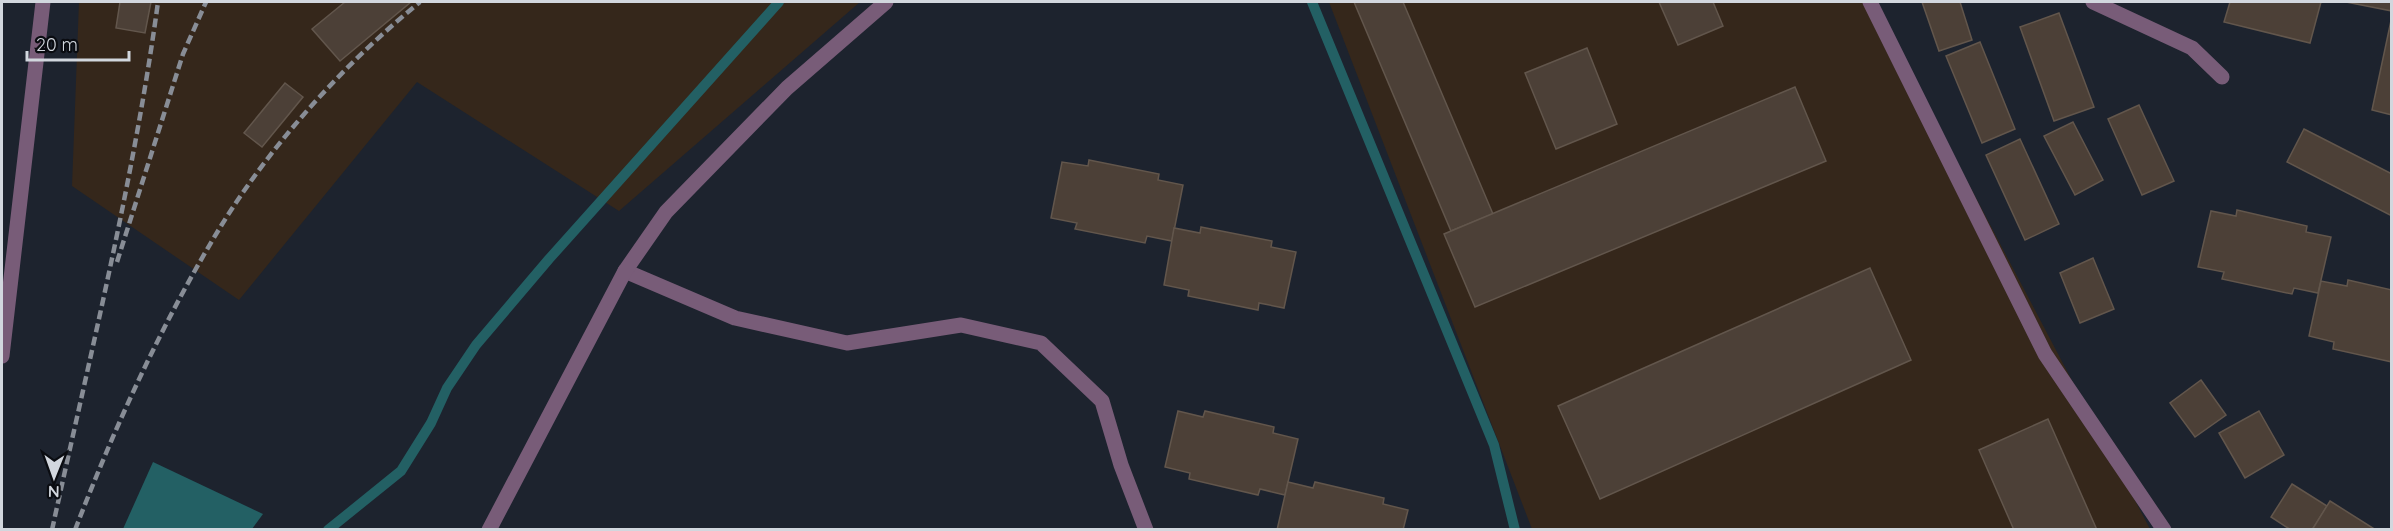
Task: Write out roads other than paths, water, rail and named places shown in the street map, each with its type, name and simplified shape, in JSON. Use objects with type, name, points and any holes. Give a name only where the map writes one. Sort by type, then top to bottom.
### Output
[{"type":"street","points":[[2,356],[43,2]]},
{"type":"street","points":[[489,530],[625,271],[666,212],[787,88],[886,2]]},
{"type":"street","points":[[1870,2],[2045,354],[2164,530]]},
{"type":"street","points":[[2092,2],[2192,48],[2222,77]]},
{"type":"street","points":[[625,271],[735,318],[847,343],[962,325],[1041,343],[1102,401],[1121,465],[1146,530]]},
{"type":"waterway","points":[[328,530],[401,471],[431,423],[447,388],[476,345],[549,259],[779,2]]},
{"type":"waterway","points":[[1312,2],[1494,445],[1515,530]]},
{"type":"railway","points":[[52,530],[124,201],[158,2]]},
{"type":"railway","points":[[117,262],[183,54],[206,2]]},
{"type":"railway","points":[[75,530],[141,375],[179,299],[241,195],[312,106],[364,51],[420,2]]}]
